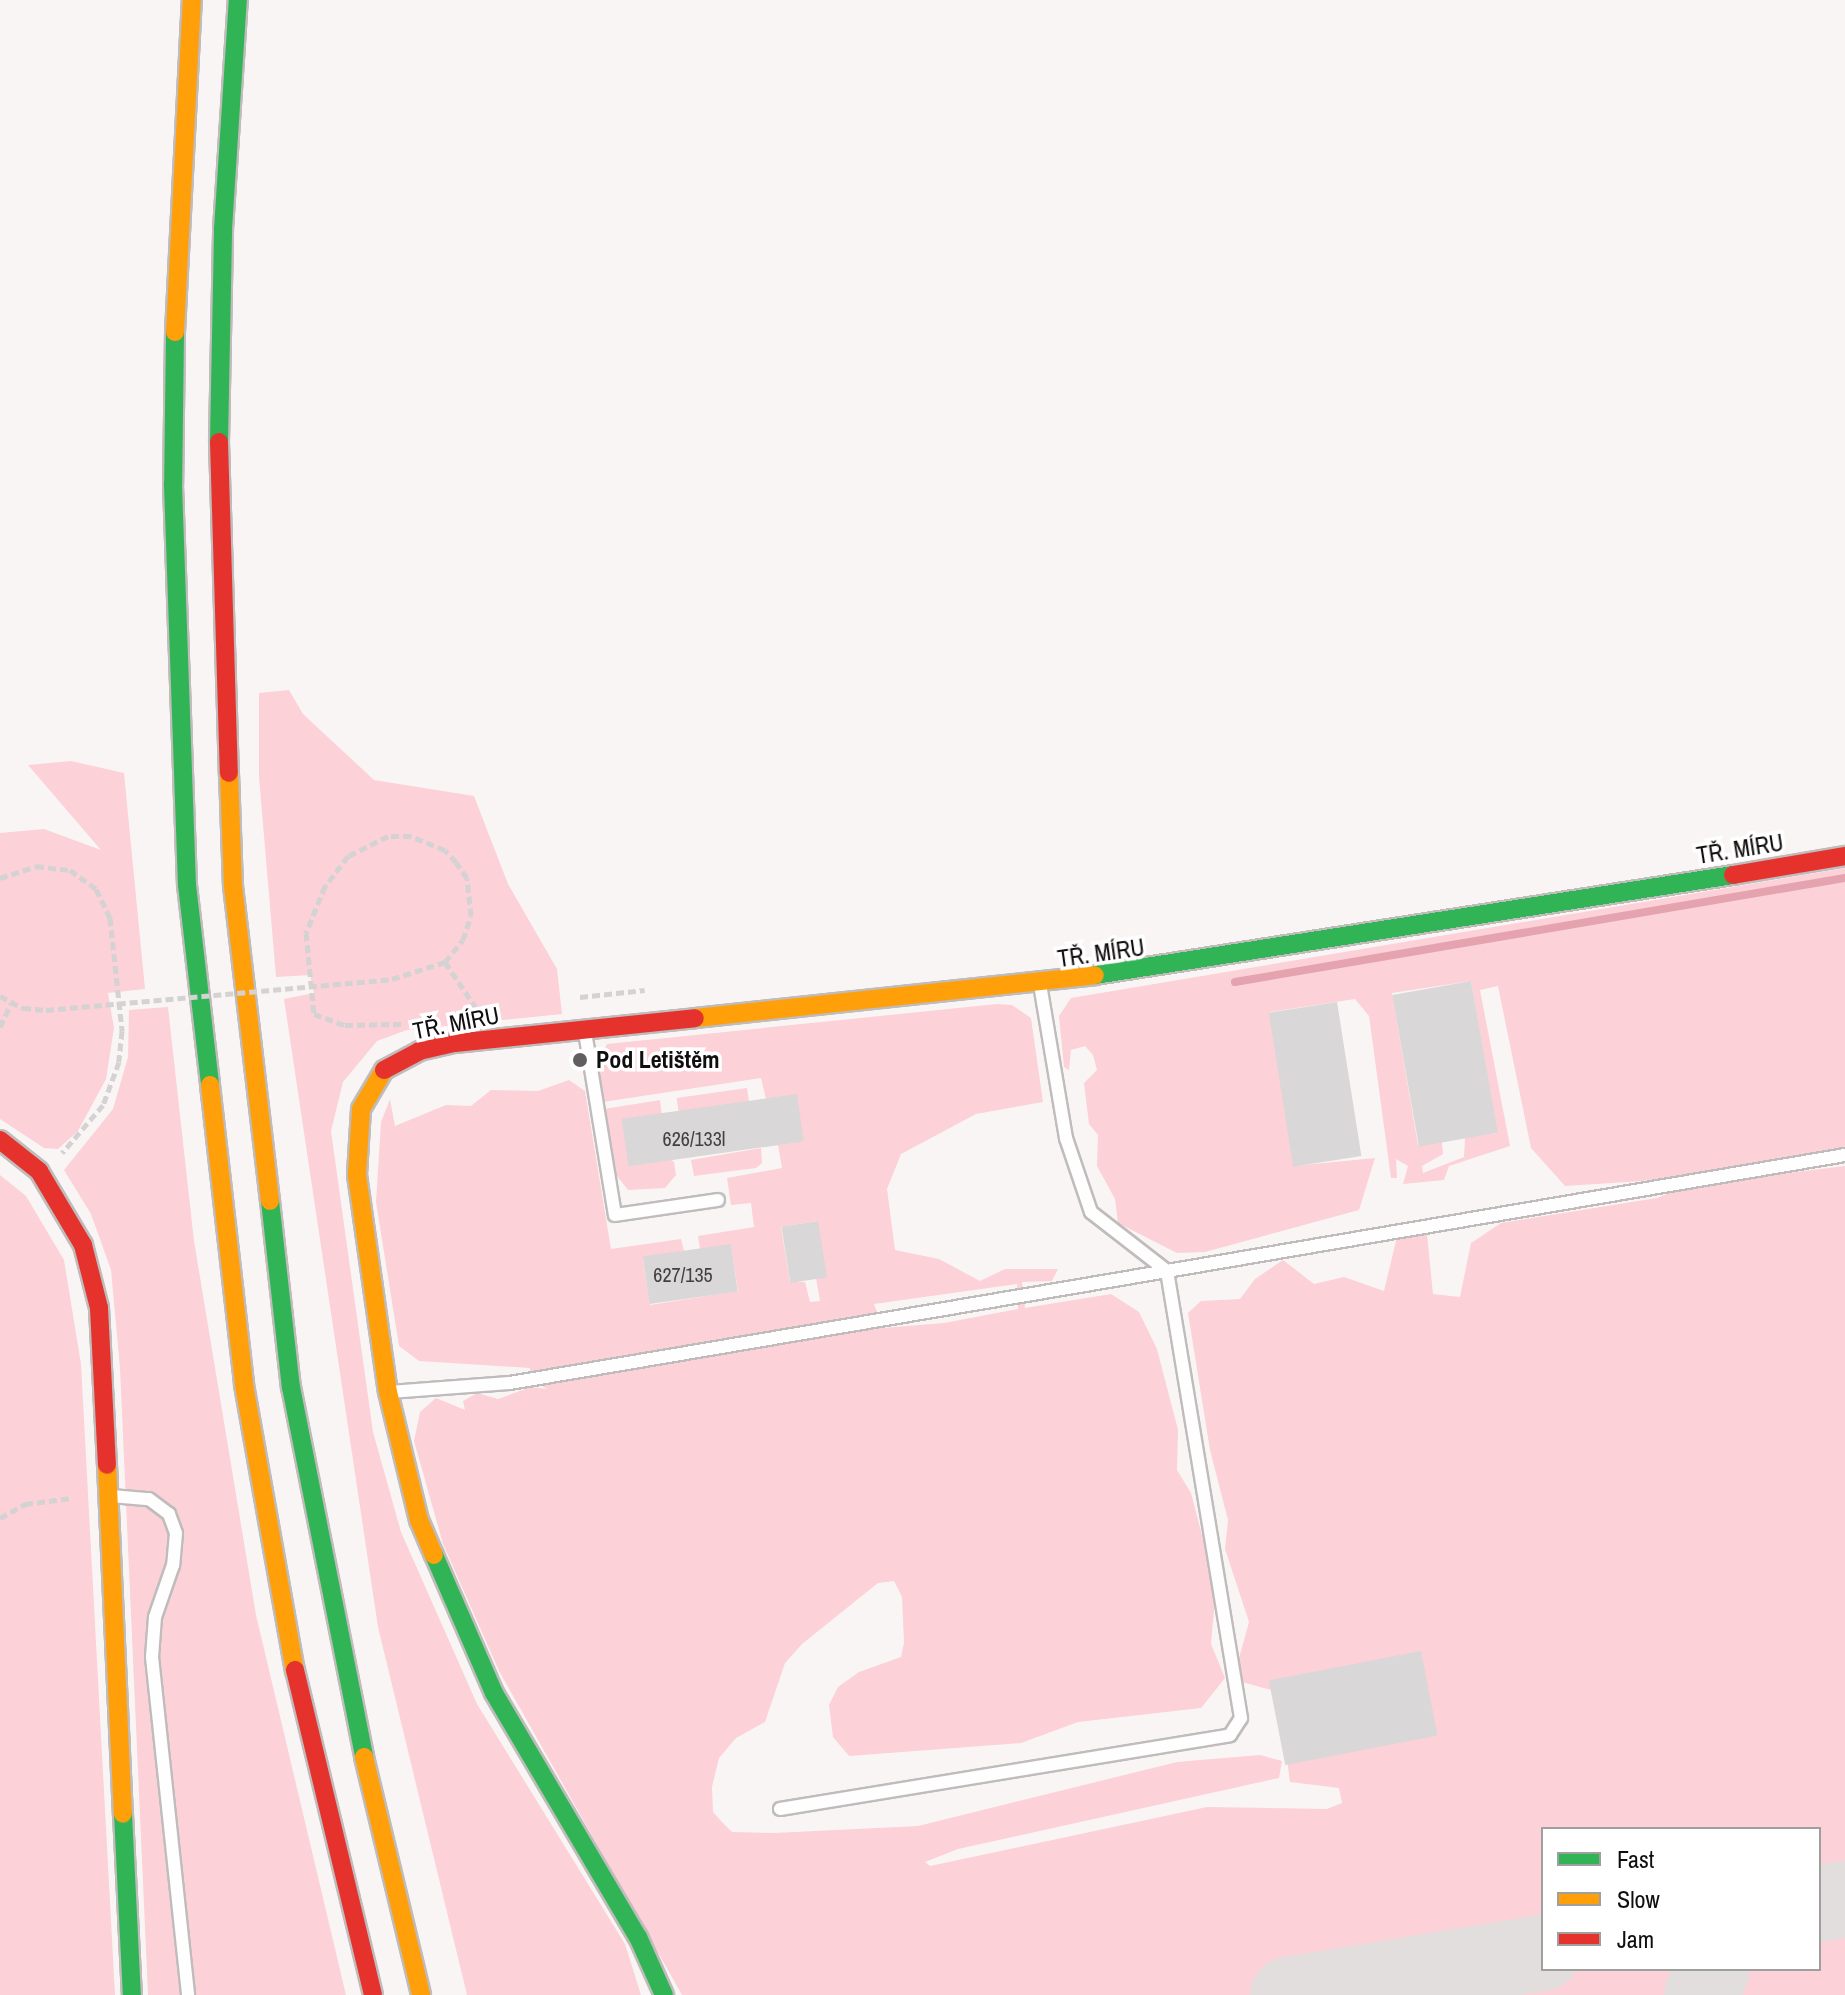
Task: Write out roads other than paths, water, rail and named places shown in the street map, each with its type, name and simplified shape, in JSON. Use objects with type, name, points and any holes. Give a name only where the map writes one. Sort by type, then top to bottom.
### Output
[{"type":"main road","points":[[192,0],[177,239],[173,485],[187,885],[246,1399],[291,1652],[373,1995]]},
{"type":"main road","points":[[238,0],[223,229],[218,486],[233,886],[296,1418],[342,1667],[421,1995]]},
{"type":"main road","name":"TŘ. MÍRU","points":[[388,1392],[356,1157],[358,1118],[371,1087],[391,1064],[427,1049],[584,1029],[1040,985],[1845,856]]},
{"type":"main road","points":[[0,1140],[39,1171],[73,1223],[95,1288],[111,1496],[132,1995]]},
{"type":"main road","points":[[388,1392],[423,1534],[464,1634],[638,1937],[664,1995]]},
{"type":"lane","points":[[780,1809],[1230,1735],[1241,1718],[1167,1271],[1091,1212],[1066,1138],[1040,985]]},
{"type":"lane","points":[[584,1029],[615,1215],[718,1200]]},
{"type":"lane","points":[[388,1392],[510,1383],[1845,1155]]},
{"type":"lane","points":[[111,1496],[149,1499],[169,1514],[176,1533],[173,1565],[155,1617],[152,1657],[188,1995]]},
{"type":"waterway","points":[[1235,982],[1845,878]]},
{"type":"place","name":"Pod Letištěm","points":[[580,1060]]}]
